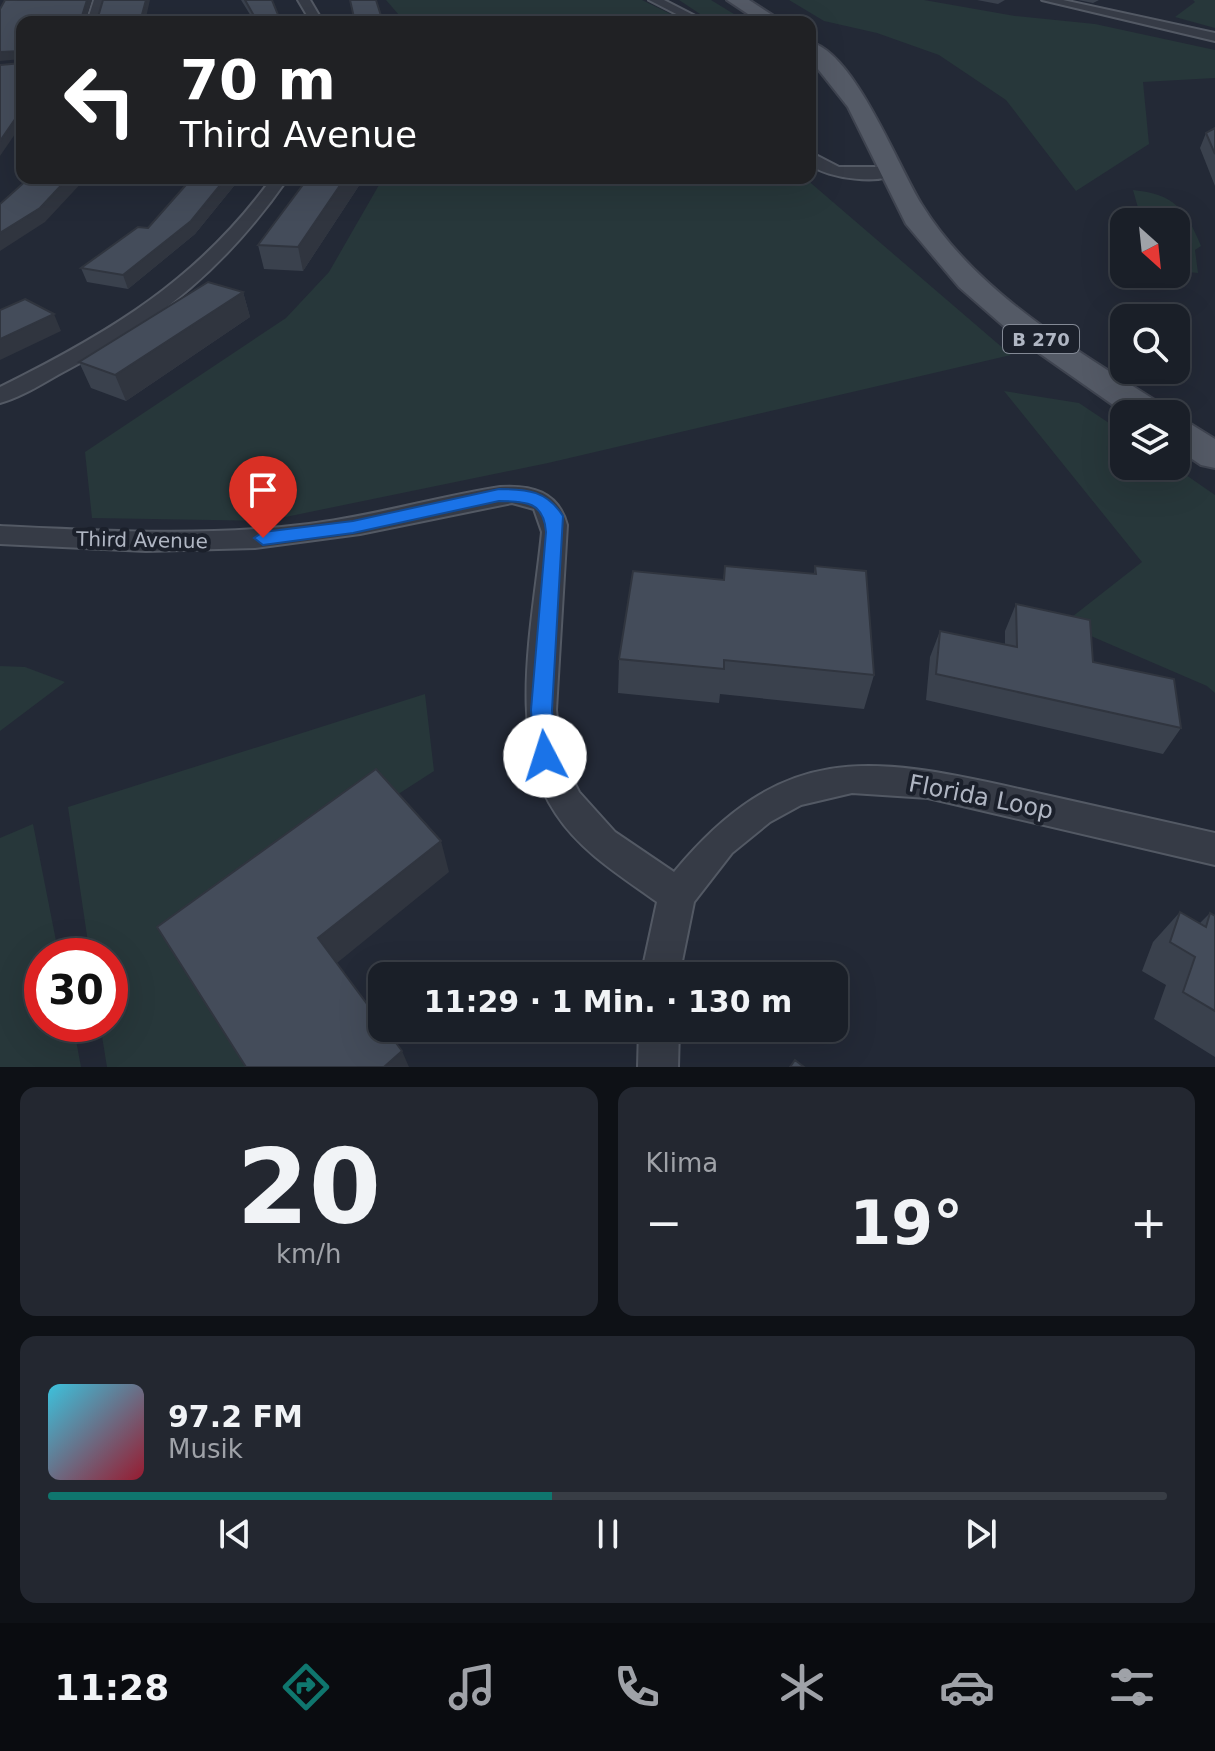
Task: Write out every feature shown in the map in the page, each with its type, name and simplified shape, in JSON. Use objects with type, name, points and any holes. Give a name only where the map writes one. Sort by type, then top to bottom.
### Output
[{"type":"main road","points":[[736,0],[764,16]]},
{"type":"main road","name":"B 270","points":[[816,55],[846,91],[897,186],[941,251],[971,284],[1018,323],[1131,400]]},
{"type":"main road","points":[[1190,440],[1215,456]]},
{"type":"street","points":[[655,0],[688,16]]},
{"type":"street","points":[[1053,0],[1215,37]]},
{"type":"street","points":[[816,161],[828,169],[897,186]]},
{"type":"street","points":[[853,173],[897,186]]},
{"type":"street","points":[[0,396],[106,341],[173,297],[221,255],[275,184]]},
{"type":"street","name":"Third Avenue","points":[[0,535],[184,543],[236,541],[353,527],[499,495],[525,495],[544,502],[554,516],[555,532],[541,710],[545,756],[567,803],[603,843],[677,895]]},
{"type":"street","name":"Florida Loop","points":[[663,962],[677,895],[720,842],[758,811],[795,792],[852,779],[928,783],[1215,849]]},
{"type":"street","points":[[658,1067],[659,1042]]},
{"type":"shaded area","points":[[386,0],[642,0],[675,16],[400,16]]},
{"type":"shaded area","points":[[679,0],[711,0],[737,16],[703,16]]},
{"type":"shaded area","points":[[789,0],[924,0],[1015,16],[1095,24],[1215,50],[1215,78],[1143,82],[1149,144],[1076,191],[1006,100],[939,55],[816,16]]},
{"type":"shaded area","points":[[1193,0],[1215,0],[1215,28],[1175,17],[1195,2]]},
{"type":"shaded area","points":[[380,184],[812,184],[1011,355],[548,463],[266,521],[92,518],[85,452],[286,318],[329,272]]},
{"type":"shaded area","points":[[1133,190],[1159,195],[1179,208],[1138,208]]},
{"type":"shaded area","points":[[1190,222],[1201,246],[1195,250],[1198,273],[1190,272]]},
{"type":"shaded area","points":[[1004,391],[1079,403],[1110,424],[1110,480],[1190,478],[1215,495],[1215,693],[1207,686],[1063,624],[1142,562]]},
{"type":"shaded area","points":[[0,666],[25,667],[65,682],[0,731]]},
{"type":"shaded area","points":[[425,694],[434,771],[386,802],[249,1067],[107,1067],[103,1042],[128,1042],[128,938],[87,938],[68,807]]},
{"type":"shaded area","points":[[33,824],[55,938],[24,938],[24,1042],[76,1042],[81,1067],[0,1067],[0,838]]},
{"type":"building","points":[[5,0],[87,0],[82,16],[16,16],[16,51],[0,52],[0,9]]},
{"type":"building","points":[[103,0],[146,0],[142,16],[98,16]]},
{"type":"building","points":[[245,0],[272,0],[279,16],[254,16]]},
{"type":"building","points":[[350,0],[376,0],[381,16],[354,16]]},
{"type":"building","points":[[16,63],[16,118],[0,141],[0,65]]},
{"type":"building","points":[[1215,128],[1215,154],[1206,133]]},
{"type":"building","points":[[22,184],[62,184],[40,208],[0,233],[0,204]]},
{"type":"building","points":[[187,184],[221,184],[191,221],[123,275],[81,268],[138,227],[148,228]]},
{"type":"building","points":[[304,184],[341,184],[298,247],[258,245]]},
{"type":"building","points":[[208,282],[243,292],[115,375],[79,362]]},
{"type":"building","points":[[25,299],[54,314],[0,339],[0,310]]},
{"type":"building","points":[[725,566],[816,574],[815,566],[866,571],[874,675],[724,660],[724,669],[619,659],[633,571],[724,580]]},
{"type":"building","points":[[1016,604],[1090,620],[1093,662],[1174,679],[1181,728],[936,674],[940,631],[1017,647]]},
{"type":"building","points":[[376,769],[441,841],[318,938],[368,1005],[368,1042],[395,1042],[402,1051],[384,1067],[246,1067],[157,927]]},
{"type":"building","points":[[1180,912],[1206,927],[1210,913],[1215,916],[1215,1011],[1183,992],[1195,957],[1170,942]]},
{"type":"building","points":[[795,1060],[804,1067],[790,1067]]},
{"type":"route","points":[[263,538],[353,527],[499,495],[525,495],[544,502],[554,516],[555,532],[541,710],[545,756]]}]
